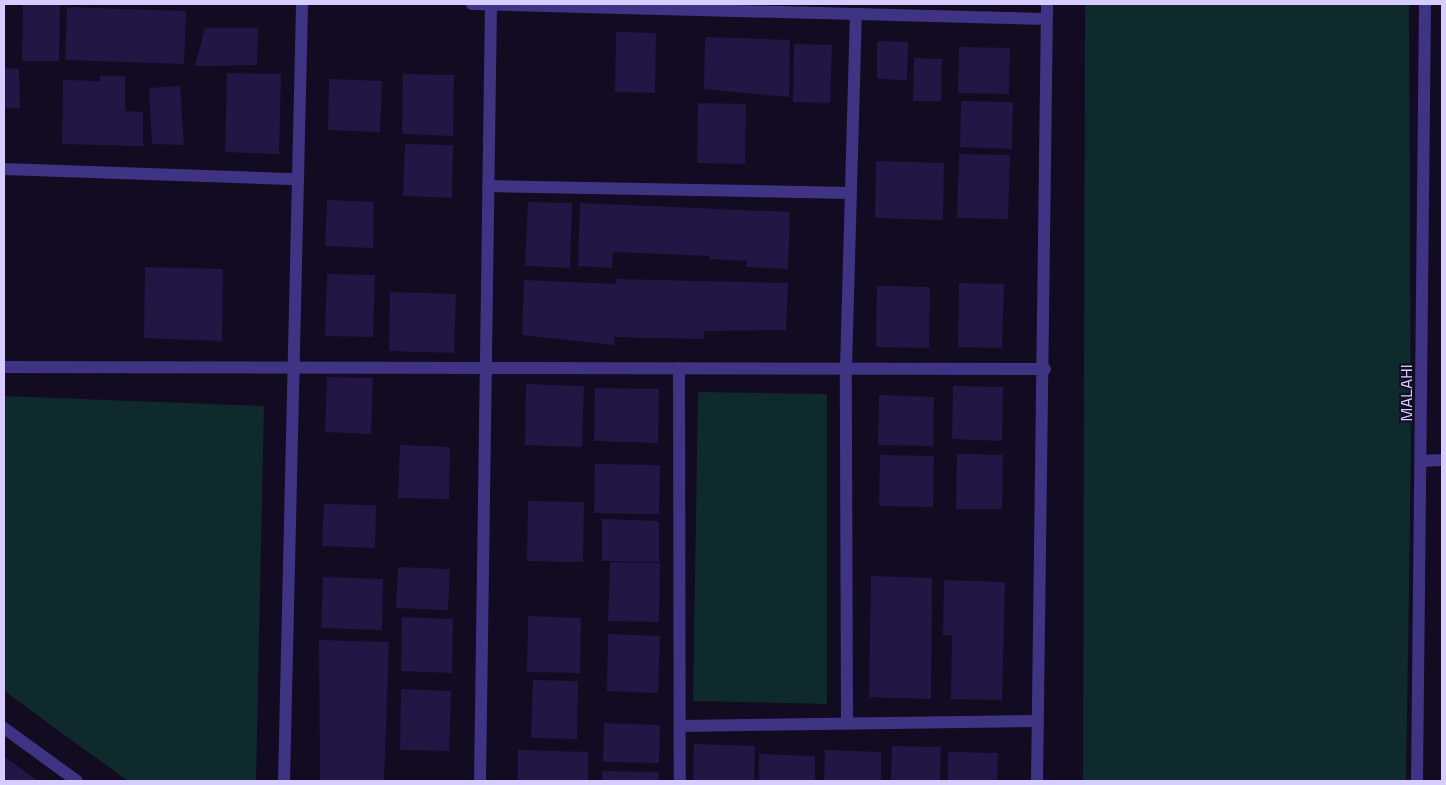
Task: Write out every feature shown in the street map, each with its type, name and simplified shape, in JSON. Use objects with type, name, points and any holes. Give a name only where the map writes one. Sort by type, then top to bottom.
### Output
[{"type":"street","points":[[284,781],[297,364],[297,179],[302,4]]},
{"type":"street","points":[[472,4],[682,7],[1045,19]]},
{"type":"street","points":[[1038,781],[1045,369],[1045,19],[1048,4]]},
{"type":"street","name":"MALAHI","points":[[1417,781],[1424,461],[1425,4]]},
{"type":"street","points":[[480,781],[491,5]]},
{"type":"street","points":[[847,724],[846,368],[856,14]]},
{"type":"street","points":[[4,169],[297,179]]},
{"type":"street","points":[[488,186],[851,193]]},
{"type":"street","points":[[4,366],[297,364],[1045,369]]},
{"type":"street","points":[[678,368],[680,781]]},
{"type":"street","points":[[1424,461],[1442,460]]},
{"type":"street","points":[[681,726],[1038,721]]},
{"type":"street","points":[[4,728],[77,781]]},
{"type":"green space","points":[[1085,4],[1409,4],[1411,453],[1406,781],[1083,781]]},
{"type":"green space","points":[[698,392],[827,394],[827,704],[693,701]]},
{"type":"green space","points":[[4,396],[264,406],[256,781],[128,781],[4,691]]},
{"type":"building","points":[[23,4],[60,4],[59,61],[22,61]]},
{"type":"building","points":[[67,7],[186,11],[184,64],[65,60]]},
{"type":"building","points":[[205,28],[258,28],[257,65],[195,66]]},
{"type":"building","points":[[616,32],[656,33],[655,93],[615,92]]},
{"type":"building","points":[[705,37],[790,40],[789,97],[704,89]]},
{"type":"building","points":[[877,41],[908,42],[907,80],[877,79]]},
{"type":"building","points":[[794,44],[832,45],[830,103],[793,102]]},
{"type":"building","points":[[959,47],[1010,48],[1009,94],[958,93]]},
{"type":"building","points":[[914,58],[942,59],[941,101],[913,101]]},
{"type":"building","points":[[4,68],[19,69],[20,108],[4,108]]},
{"type":"building","points":[[227,73],[281,74],[279,154],[225,152]]},
{"type":"building","points":[[403,74],[454,75],[453,136],[402,134]]},
{"type":"building","points":[[100,76],[125,76],[125,111],[143,112],[143,146],[62,144],[63,80],[100,81]]},
{"type":"building","points":[[329,79],[382,81],[380,132],[328,130]]},
{"type":"building","points":[[180,86],[184,145],[152,144],[149,88]]},
{"type":"building","points":[[961,101],[1013,102],[1012,149],[960,147]]},
{"type":"building","points":[[698,103],[746,104],[745,164],[697,163]]},
{"type":"building","points":[[405,144],[453,145],[452,198],[403,196]]},
{"type":"building","points":[[959,154],[1010,155],[1008,219],[957,218]]},
{"type":"building","points":[[876,161],[944,163],[943,220],[875,218]]},
{"type":"building","points":[[327,200],[374,202],[373,248],[325,246]]},
{"type":"building","points":[[528,202],[572,203],[570,268],[525,266]]},
{"type":"building","points":[[580,203],[790,212],[788,269],[746,267],[747,261],[709,259],[710,256],[613,252],[612,268],[578,266]]},
{"type":"building","points":[[145,267],[223,269],[222,341],[144,338]]},
{"type":"building","points":[[327,274],[375,275],[373,337],[325,336]]},
{"type":"building","points":[[616,279],[788,283],[786,330],[705,331],[703,339],[614,337],[614,345],[522,335],[524,280],[616,284]]},
{"type":"building","points":[[959,283],[1004,284],[1002,348],[958,347]]},
{"type":"building","points":[[877,286],[930,287],[929,348],[876,347]]},
{"type":"building","points":[[390,292],[456,294],[454,353],[389,351]]},
{"type":"building","points":[[327,377],[373,378],[371,434],[325,432]]},
{"type":"building","points":[[526,384],[584,386],[582,447],[525,445]]},
{"type":"building","points":[[953,386],[1003,387],[1002,441],[952,439]]},
{"type":"building","points":[[595,388],[659,389],[658,443],[594,441]]},
{"type":"building","points":[[879,395],[934,397],[933,446],[878,445]]},
{"type":"building","points":[[400,445],[450,447],[449,499],[398,498]]},
{"type":"building","points":[[957,454],[1003,455],[1002,509],[956,509]]},
{"type":"building","points":[[880,455],[934,456],[933,507],[879,506]]},
{"type":"building","points":[[595,464],[660,465],[659,514],[594,513]]},
{"type":"building","points":[[528,501],[584,502],[583,562],[527,561]]},
{"type":"building","points":[[324,504],[376,505],[375,548],[322,546]]},
{"type":"building","points":[[602,519],[659,521],[659,562],[602,561]]},
{"type":"building","points":[[610,562],[660,563],[659,622],[608,621]]},
{"type":"building","points":[[398,567],[450,569],[448,610],[396,608]]},
{"type":"building","points":[[871,576],[932,578],[931,699],[869,697]]},
{"type":"building","points":[[323,577],[383,579],[382,630],[321,628]]},
{"type":"building","points":[[944,580],[1005,582],[1002,700],[951,699],[952,635],[943,635]]},
{"type":"building","points":[[528,616],[581,618],[580,673],[527,672]]},
{"type":"building","points":[[402,617],[453,619],[452,673],[401,671]]},
{"type":"building","points":[[608,634],[660,636],[658,693],[607,691]]},
{"type":"building","points":[[319,640],[389,642],[384,781],[320,781]]},
{"type":"building","points":[[533,680],[578,681],[577,739],[531,738]]},
{"type":"building","points":[[401,689],[451,691],[449,751],[400,750]]},
{"type":"building","points":[[604,723],[660,725],[659,763],[603,762]]},
{"type":"building","points":[[694,744],[755,746],[754,781],[693,781]]},
{"type":"building","points":[[892,746],[941,747],[940,781],[891,781]]},
{"type":"building","points":[[518,750],[588,752],[588,781],[518,781]]},
{"type":"building","points":[[825,750],[881,752],[881,781],[824,781]]},
{"type":"building","points":[[948,752],[998,753],[997,781],[948,781]]},
{"type":"building","points":[[759,754],[815,756],[815,781],[759,781]]},
{"type":"building","points":[[4,757],[16,765],[38,781],[4,781]]},
{"type":"building","points":[[602,771],[659,772],[658,781],[602,781]]}]
